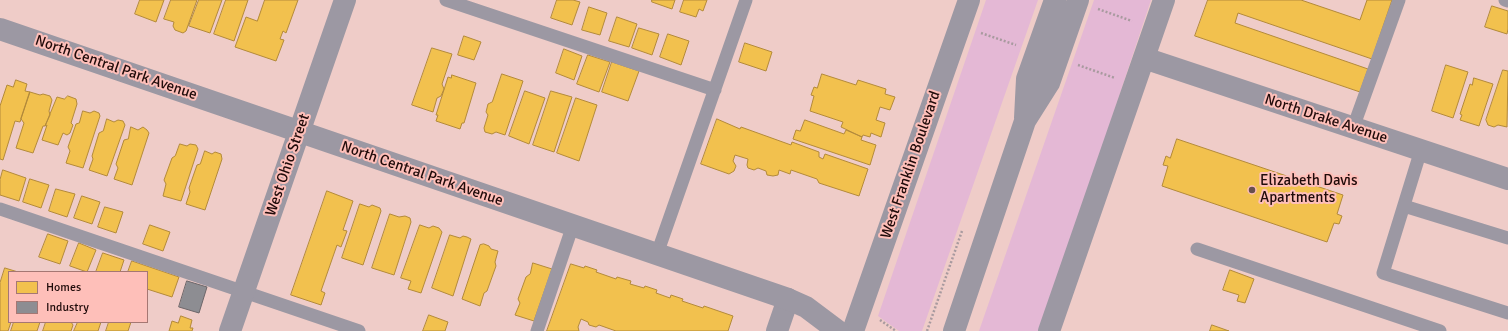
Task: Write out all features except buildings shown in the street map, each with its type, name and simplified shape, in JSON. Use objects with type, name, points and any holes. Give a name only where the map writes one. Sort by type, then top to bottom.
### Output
[{"type":"street","name":"West Ohio Street","points":[[230,331],[345,0]]},
{"type":"street","name":"West Franklin Boulevard","points":[[853,331],[969,0]]},
{"type":"street","points":[[1025,121],[1027,78],[1055,0]]},
{"type":"street","points":[[1049,331],[1164,0]]},
{"type":"street","points":[[954,331],[1025,121],[1049,83],[1085,3]]},
{"type":"street","name":"North Central Park Avenue","points":[[0,29],[788,299],[806,306],[838,331]]},
{"type":"street","name":"North Drake Avenue","points":[[1144,58],[1508,179]]},
{"type":"street","points":[[777,331],[788,299]]},
{"type":"lane","points":[[446,0],[715,90]]},
{"type":"lane","points":[[657,254],[746,0]]},
{"type":"lane","points":[[1353,128],[1399,0]]},
{"type":"lane","points":[[1421,150],[1383,273],[1508,313]]},
{"type":"lane","points":[[1404,206],[1508,238]]},
{"type":"lane","points":[[0,209],[359,331]]},
{"type":"lane","points":[[537,331],[573,226]]},
{"type":"lane","points":[[1197,249],[1440,331]]},
{"type":"path","points":[[1085,3],[1138,23]]},
{"type":"path","points":[[980,33],[1022,47]]},
{"type":"path","points":[[1072,63],[1121,80]]},
{"type":"path","points":[[876,317],[896,331]]},
{"type":"shaded area","points":[[986,0],[1038,0],[922,331],[899,331],[878,316]]},
{"type":"shaded area","points":[[1094,0],[1151,0],[1041,331],[979,331]]},
{"type":"place","name":"Elizabeth Davis Apartments","points":[[1252,190]]}]
